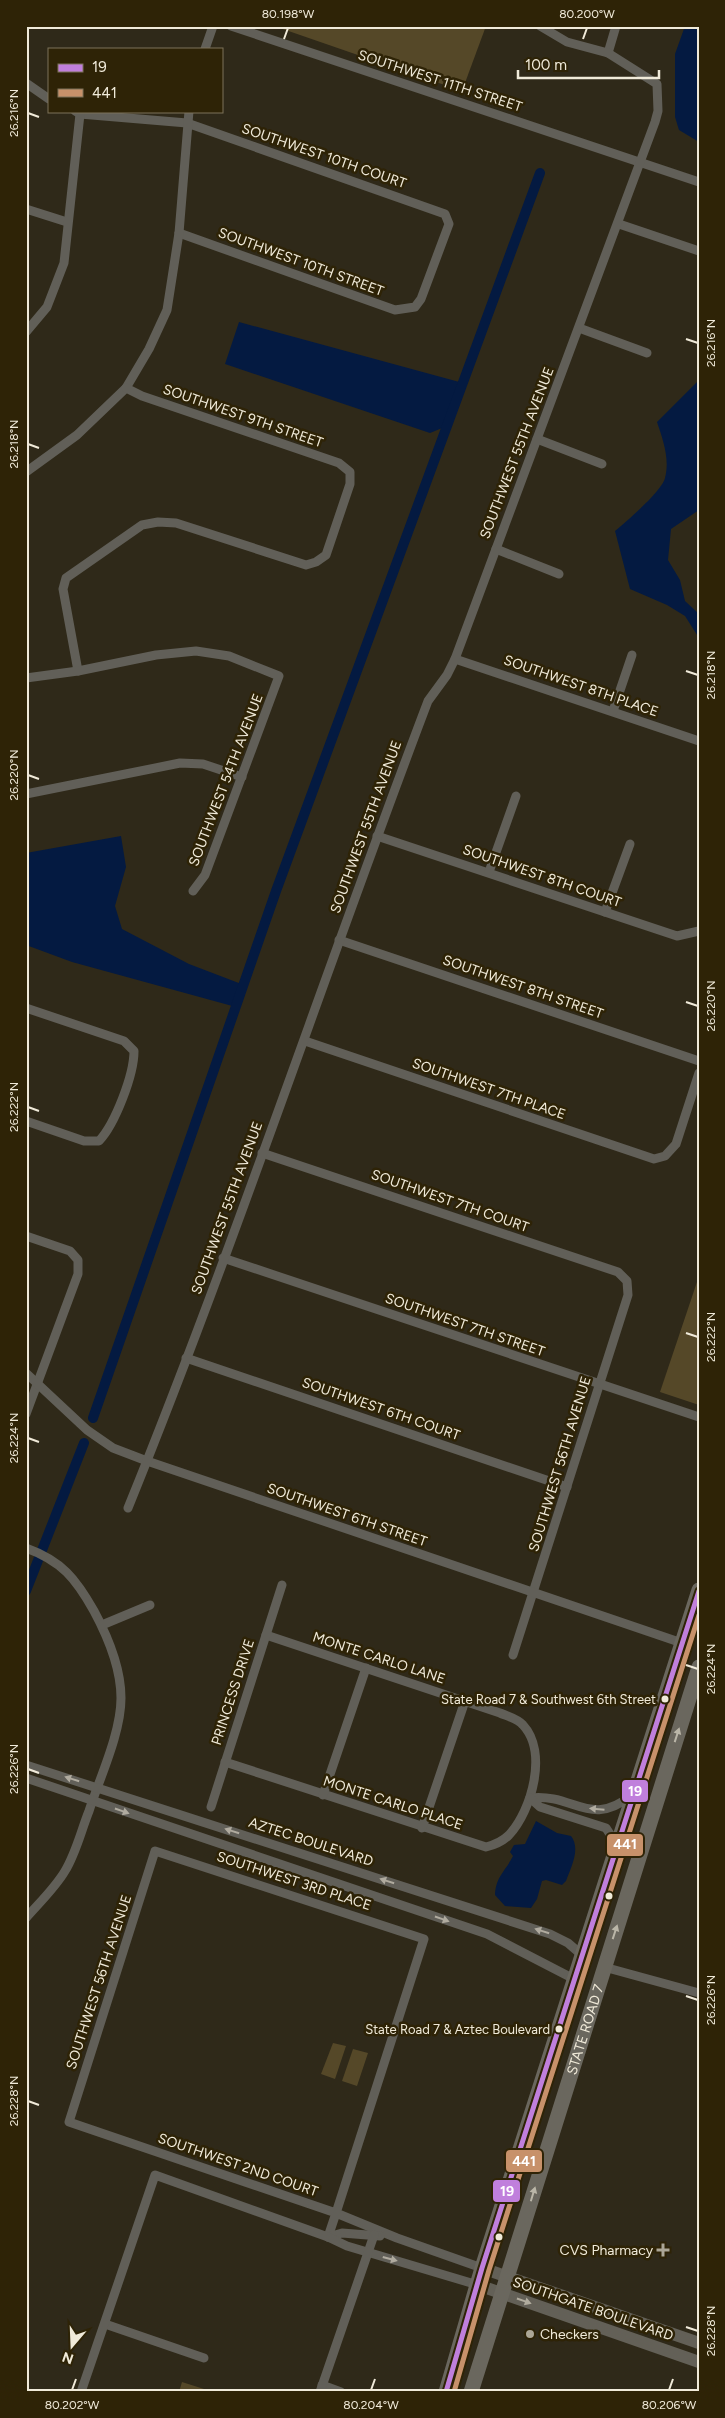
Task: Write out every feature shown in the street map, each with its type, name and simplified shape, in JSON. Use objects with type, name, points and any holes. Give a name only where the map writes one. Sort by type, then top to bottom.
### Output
[{"type":"main road","name":"STATE ROAD 7","points":[[446,2392],[482,2268],[699,1590]]},
{"type":"main road","points":[[682,1643],[692,1658],[692,1688]]},
{"type":"main road","name":"STATE ROAD 7","points":[[471,2392],[699,1667]]},
{"type":"main road","points":[[593,1921],[595,1951],[604,1967]]},
{"type":"main road","points":[[583,1956],[591,1977],[590,2012]]},
{"type":"main road","name":"SOUTHGATE BOULEVARD","points":[[482,2268],[699,2343]]},
{"type":"main road","name":"SOUTHGATE BOULEVARD","points":[[478,2285],[699,2362]]},
{"type":"street","points":[[205,48],[213,26]]},
{"type":"street","name":"SOUTHWEST 11TH STREET","points":[[231,26],[699,182]]},
{"type":"street","points":[[540,26],[567,42],[608,52],[657,84],[658,111],[641,162]]},
{"type":"street","points":[[608,52],[616,26]]},
{"type":"street","points":[[26,83],[48,98]]},
{"type":"street","points":[[26,332],[47,307],[64,263],[78,112]]},
{"type":"street","name":"SOUTHWEST 10TH COURT","points":[[78,112],[188,123],[445,214],[449,224],[421,299],[414,307]]},
{"type":"street","points":[[26,472],[77,435],[126,388],[149,349],[167,310],[179,233],[189,112]]},
{"type":"street","name":"SOUTHWEST 55TH AVENUE","points":[[128,1508],[305,1041],[339,940],[428,701],[447,675],[455,659],[641,162]]},
{"type":"street","points":[[26,209],[67,222]]},
{"type":"street","points":[[619,224],[699,251]]},
{"type":"street","name":"SOUTHWEST 10TH STREET","points":[[179,233],[395,310],[414,307]]},
{"type":"street","points":[[579,328],[647,353]]},
{"type":"street","name":"SOUTHWEST 9TH STREET","points":[[78,671],[63,589],[66,578],[142,525],[158,522],[176,523],[306,565],[316,562],[326,555],[350,484],[350,472],[339,463],[142,396],[126,388]]},
{"type":"street","points":[[536,439],[602,464]]},
{"type":"street","points":[[496,549],[559,574]]},
{"type":"street","name":"SOUTHWEST 54TH AVENUE","points":[[78,671],[156,655],[196,650],[229,656],[280,676],[205,874],[193,892]]},
{"type":"street","points":[[613,711],[632,655]]},
{"type":"street","name":"SOUTHWEST 8TH PLACE","points":[[455,659],[699,741]]},
{"type":"street","points":[[26,678],[78,671]]},
{"type":"street","points":[[26,794],[180,763],[203,764],[242,777]]},
{"type":"street","points":[[489,872],[516,796]]},
{"type":"street","name":"SOUTHWEST 8TH COURT","points":[[377,836],[677,936],[699,931]]},
{"type":"street","points":[[605,912],[630,844]]},
{"type":"street","name":"SOUTHWEST 8TH STREET","points":[[339,940],[699,1061]]},
{"type":"street","points":[[26,1008],[124,1041],[134,1052],[134,1064],[108,1131],[99,1141],[84,1141],[26,1121]]},
{"type":"street","name":"SOUTHWEST 7TH PLACE","points":[[305,1041],[654,1159],[665,1156],[676,1144],[699,1072]]},
{"type":"street","name":"SOUTHWEST 7TH COURT","points":[[262,1152],[618,1272],[627,1281]]},
{"type":"street","points":[[26,1236],[70,1251],[78,1260],[78,1274],[26,1414]]},
{"type":"street","name":"SOUTHWEST 7TH STREET","points":[[223,1258],[699,1417]]},
{"type":"street","name":"SOUTHWEST 56TH AVENUE","points":[[513,1655],[628,1295],[627,1281]]},
{"type":"street","name":"SOUTHWEST 6TH COURT","points":[[186,1358],[567,1487]]},
{"type":"street","name":"SOUTHWEST 6TH STREET","points":[[26,1373],[87,1430],[113,1448],[534,1594],[682,1643]]},
{"type":"street","points":[[27,1916],[65,1871],[97,1787],[114,1735],[121,1699],[118,1672],[102,1626],[79,1586],[55,1562],[29,1550]]},
{"type":"street","name":"PRINCESS DRIVE","points":[[211,1807],[282,1585]]},
{"type":"street","points":[[102,1626],[150,1605]]},
{"type":"street","name":"MONTE CARLO LANE","points":[[266,1635],[500,1713],[522,1724],[530,1736],[535,1750],[535,1780],[530,1798]]},
{"type":"street","points":[[323,1794],[366,1668]]},
{"type":"street","points":[[422,1828],[465,1701]]},
{"type":"street","name":"MONTE CARLO PLACE","points":[[225,1762],[422,1828],[486,1847],[495,1844],[509,1835],[525,1812],[530,1798]]},
{"type":"street","name":"AZTEC BOULEVARD","points":[[26,1764],[550,1934],[568,1943],[583,1956]]},
{"type":"street","points":[[26,1778],[487,1934],[574,1979]]},
{"type":"street","points":[[530,1798],[546,1796],[593,1810],[607,1810],[619,1805],[634,1793]]},
{"type":"street","points":[[530,1798],[540,1808],[606,1828],[617,1845]]},
{"type":"street","points":[[164,1825],[168,1810]]},
{"type":"street","name":"SOUTHWEST 56TH AVENUE","points":[[69,2122],[155,1850]]},
{"type":"street","name":"SOUTHWEST 3RD PLACE","points":[[155,1850],[424,1938],[336,2213]]},
{"type":"street","points":[[604,1967],[699,1994]]},
{"type":"street","name":"SOUTHWEST 2ND COURT","points":[[69,2122],[336,2213],[397,2238],[482,2268]]},
{"type":"street","name":"SOUTHWEST 2ND COURT","points":[[105,2324],[155,2175],[368,2253],[478,2285]]},
{"type":"street","points":[[328,2237],[336,2213]]},
{"type":"street","name":"SOUTHWEST 2ND COURT","points":[[328,2237],[342,2233],[397,2238]]},
{"type":"street","points":[[341,2392],[321,2388],[374,2235]]},
{"type":"street","points":[[81,2392],[105,2324],[204,2358]]},
{"type":"shaded area","points":[[274,26],[486,26],[462,91]]},
{"type":"shaded area","points":[[699,1276],[699,1405],[660,1392]]},
{"type":"shaded area","points":[[333,2043],[346,2046],[335,2079],[321,2074]]},
{"type":"shaded area","points":[[353,2049],[368,2053],[357,2086],[342,2081]]},
{"type":"shaded area","points":[[182,2382],[204,2389],[203,2392],[179,2392]]},
{"type":"water","points":[[685,26],[699,26],[699,142],[679,130],[675,117],[675,54]]},
{"type":"water","points":[[239,322],[463,383],[447,426],[430,433],[225,364]]},
{"type":"water","points":[[699,380],[699,510],[671,529],[668,560],[680,580],[685,601],[699,614],[699,638],[685,616],[667,605],[630,589],[615,531],[643,506],[662,484],[667,464],[657,422]]},
{"type":"water","points":[[121,836],[126,867],[115,906],[122,929],[189,964],[244,985],[236,1007],[72,962],[26,945],[26,853]]},
{"type":"water","points":[[536,1821],[557,1833],[571,1836],[574,1841],[574,1858],[566,1881],[562,1885],[546,1880],[542,1881],[537,1899],[531,1908],[505,1906],[495,1895],[497,1883],[513,1856],[510,1852],[514,1845],[525,1844]]},
{"type":"waterway","points":[[93,1418],[276,891],[540,173]]},
{"type":"waterway","points":[[26,1591],[84,1443]]},
{"type":"transit line","name":"19","points":[[446,2392],[482,2268],[699,1591]]},
{"type":"transit line","name":"441","points":[[454,2392],[489,2270],[699,1615]]},
{"type":"place","name":"State Road 7 & Southwest 6th Street","points":[[665,1699]]},
{"type":"place","name":"State Road 7 & Aztec Boulevard","points":[[559,2029]]},
{"type":"place","name":"CVS Pharmacy","points":[[663,2250]]},
{"type":"place","name":"Checkers","points":[[530,2334]]}]
